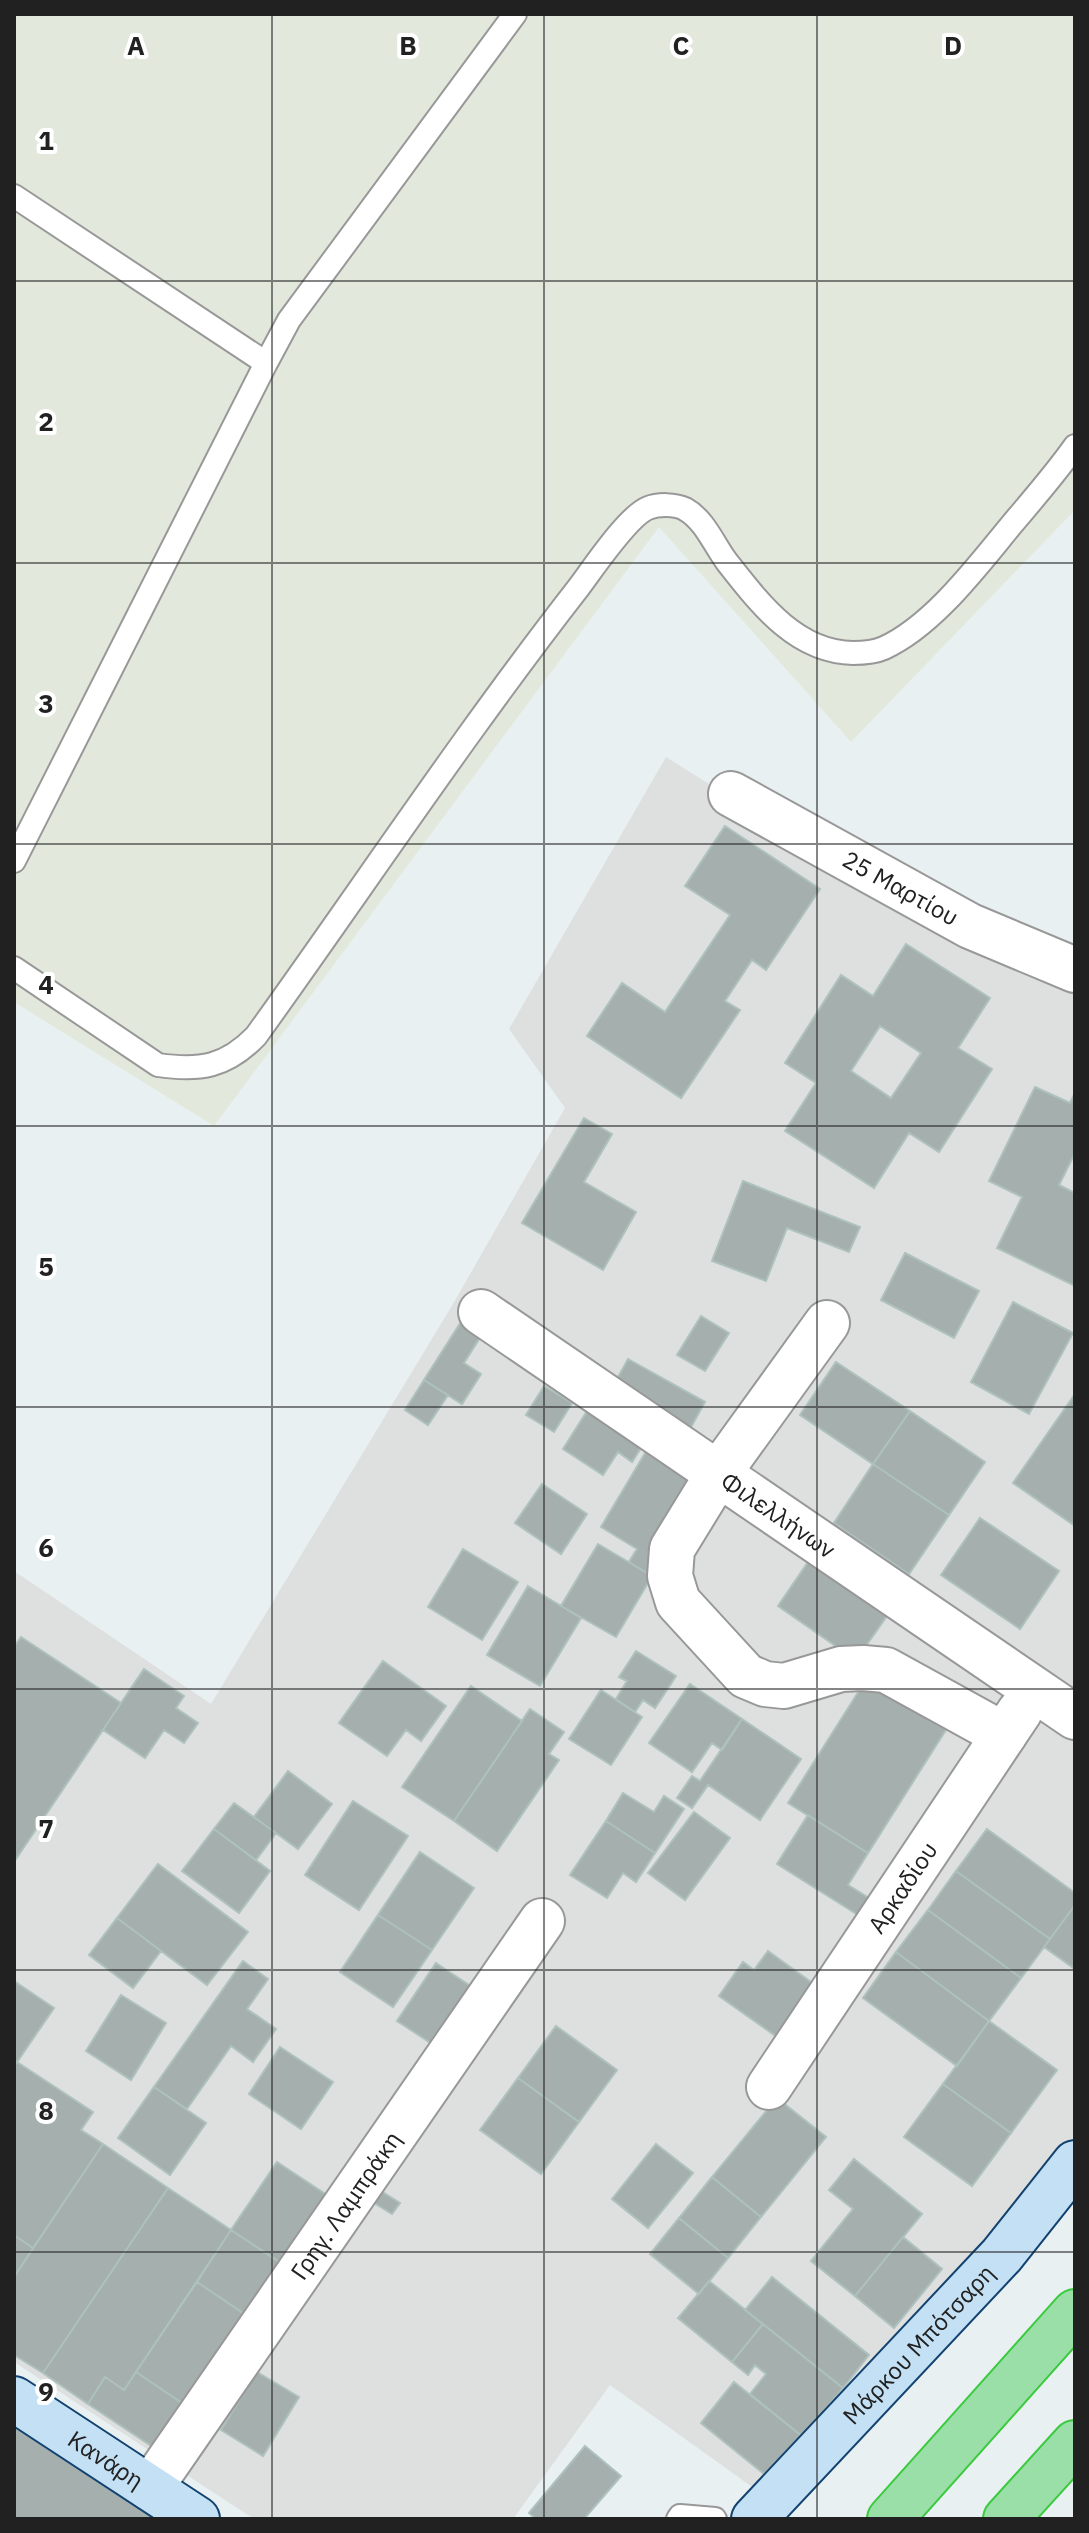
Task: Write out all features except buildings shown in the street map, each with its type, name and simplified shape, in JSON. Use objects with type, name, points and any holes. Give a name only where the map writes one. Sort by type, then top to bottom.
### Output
[{"type":"highway","points":[[890,2519],[1075,2312]]},
{"type":"highway","points":[[1006,2519],[1075,2443]]},
{"type":"main road","name":"Μάρκου Μπότσαρη","points":[[754,2519],[1002,2255],[1075,2163]]},
{"type":"main road","name":"Κανάρη","points":[[14,2399],[197,2519]]},
{"type":"street","name":"25 Μαρτίου","points":[[731,794],[970,926],[1075,970]]},
{"type":"street","name":"Φιλελλήνων","points":[[481,1312],[718,1474],[1062,1701]]},
{"type":"street","points":[[827,1323],[718,1474],[672,1549],[670,1576],[678,1602],[746,1676],[765,1684],[784,1686],[841,1669],[886,1670],[1004,1735]]},
{"type":"street","name":"Αρκαδίου","points":[[769,2087],[1004,1735],[1062,1701]]},
{"type":"street","name":"Γρηγ. Λαμπράκη","points":[[150,2488],[542,1921]]},
{"type":"lane","points":[[14,861],[289,320],[515,14]]},
{"type":"lane","points":[[14,196],[266,363]]},
{"type":"lane","points":[[14,968],[158,1065],[185,1069],[200,1067],[214,1065],[239,1054],[256,1036],[542,634],[616,540],[645,509],[669,505],[689,513],[703,525],[727,561],[777,620],[795,635],[826,650],[864,653],[883,648],[916,627],[950,596],[1075,446]]},
{"type":"lane","points":[[678,2519],[680,2516],[715,2519]]},
{"type":"shaded area","points":[[14,14],[1075,14],[1075,510],[851,742],[659,527],[214,1126],[14,1002]]},
{"type":"shaded area","points":[[666,757],[942,930],[1075,986],[1075,2154],[773,2502],[610,2385],[513,2519],[254,2519],[14,2362],[14,1571],[211,1704],[453,1304],[565,1108],[509,1029]]}]
